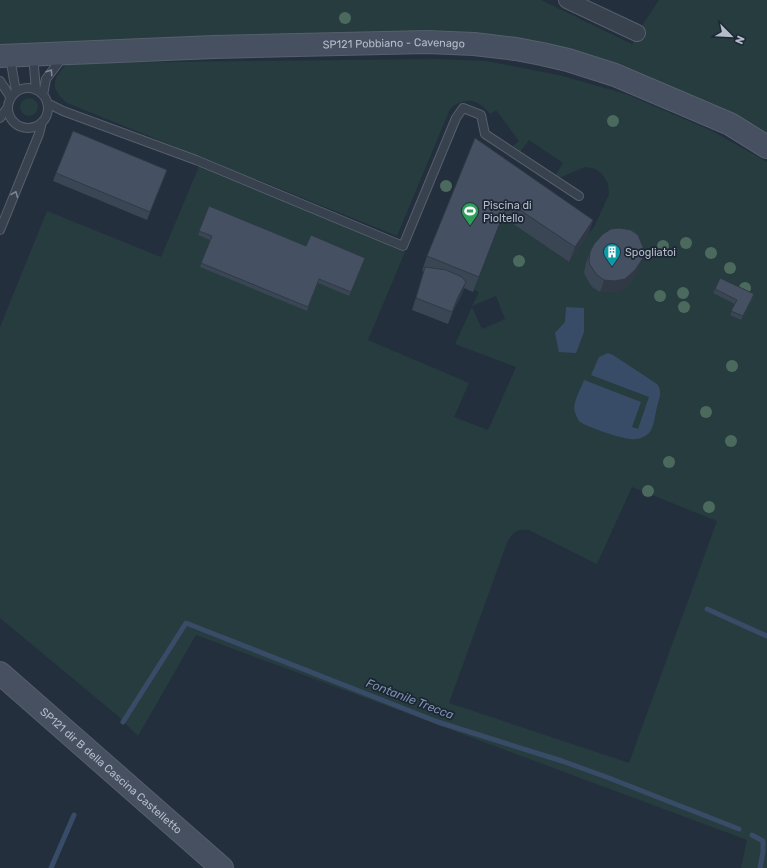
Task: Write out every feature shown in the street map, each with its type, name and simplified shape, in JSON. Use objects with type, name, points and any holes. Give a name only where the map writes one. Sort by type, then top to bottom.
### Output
[{"type":"street","points":[[568,0],[637,33]]},
{"type":"street","name":"SP121 Pobbiano - Cavenago","points":[[5,56],[214,47],[427,42],[474,44],[500,47],[568,60],[615,75],[730,124],[767,147]]},
{"type":"street","name":"SP121 dir B della Cascina Castelletto","points":[[0,673],[222,868]]},
{"type":"lane","points":[[43,95],[46,79],[55,65],[66,54]]},
{"type":"lane","points":[[33,55],[36,90]]},
{"type":"lane","points":[[5,56],[14,95]]},
{"type":"lane","points":[[0,81],[14,95]]},
{"type":"lane","points":[[0,118],[14,95],[27,88],[36,90],[43,95],[47,103],[63,111],[196,160],[403,246],[456,118],[463,108],[481,115],[485,134],[579,196]]},
{"type":"lane","points":[[0,230],[39,134],[47,103]]},
{"type":"lane","points":[[8,107],[11,119],[20,126],[32,128],[44,119],[63,111]]},
{"type":"green space","points":[[0,0],[541,0],[632,44],[631,47],[637,33],[659,0],[767,0],[767,135],[525,43],[0,49]]},
{"type":"green space","points":[[436,59],[486,61],[559,75],[626,94],[712,131],[767,162],[767,868],[741,868],[747,840],[196,635],[138,736],[118,716],[0,618],[0,327],[47,211],[161,257],[200,164],[405,252],[368,340],[469,383],[454,417],[488,430],[516,367],[455,344],[472,307],[482,329],[505,319],[496,296],[472,306],[479,292],[474,290],[503,217],[569,262],[595,225],[609,194],[608,184],[603,175],[596,169],[585,167],[559,178],[555,176],[563,163],[529,140],[520,152],[513,146],[519,141],[496,110],[490,114],[476,102],[461,102],[450,109],[397,236],[67,103],[57,92],[55,83],[56,78],[68,63]],"holes":[[[632,487],[717,521],[629,763],[449,703],[507,543],[515,532],[529,530],[597,564]]]},
{"type":"green space","points":[[29,98],[35,101],[38,107],[35,113],[29,116],[23,113],[20,107],[23,101]]},
{"type":"water","points":[[566,307],[584,308],[584,332],[576,353],[559,352],[555,333],[565,322]]},
{"type":"water","points":[[608,353],[657,384],[660,389],[660,395],[651,431],[638,439],[612,435],[596,429],[579,421],[575,412],[574,408],[577,396],[584,380],[641,402],[632,427],[638,429],[649,397],[591,375],[599,357]]},
{"type":"building","points":[[73,131],[167,170],[150,212],[56,173]]},
{"type":"building","name":"Piscina di Pioltello","points":[[475,138],[593,220],[575,247],[508,202],[479,277],[427,256]]},
{"type":"building","points":[[209,206],[306,246],[311,235],[365,258],[351,292],[319,279],[308,307],[201,263],[212,236],[199,231]]},
{"type":"building","name":"Spogliatoi","points":[[619,228],[631,230],[638,235],[643,247],[643,258],[635,270],[625,279],[614,281],[604,280],[597,275],[590,265],[590,252],[594,244],[603,234],[611,229]]},
{"type":"building","points":[[425,267],[446,270],[462,277],[466,282],[452,312],[416,298]]},
{"type":"building","points":[[720,278],[754,294],[743,316],[731,311],[737,300],[715,289]]},
{"type":"waterway","points":[[707,609],[767,636]]},
{"type":"waterway","name":"Fontanile Trecca","points":[[123,722],[186,623],[438,722],[562,761],[739,829]]},
{"type":"waterway","name":"Fontanile Trecca","points":[[51,868],[74,815]]},
{"type":"waterway","name":"Fontanile Trecca","points":[[752,835],[763,841],[763,852],[760,868]]},
{"type":"place","name":"Piscina di Pioltello","points":[[470,226]]},
{"type":"place","name":"Spogliatoi","points":[[612,267]]}]
